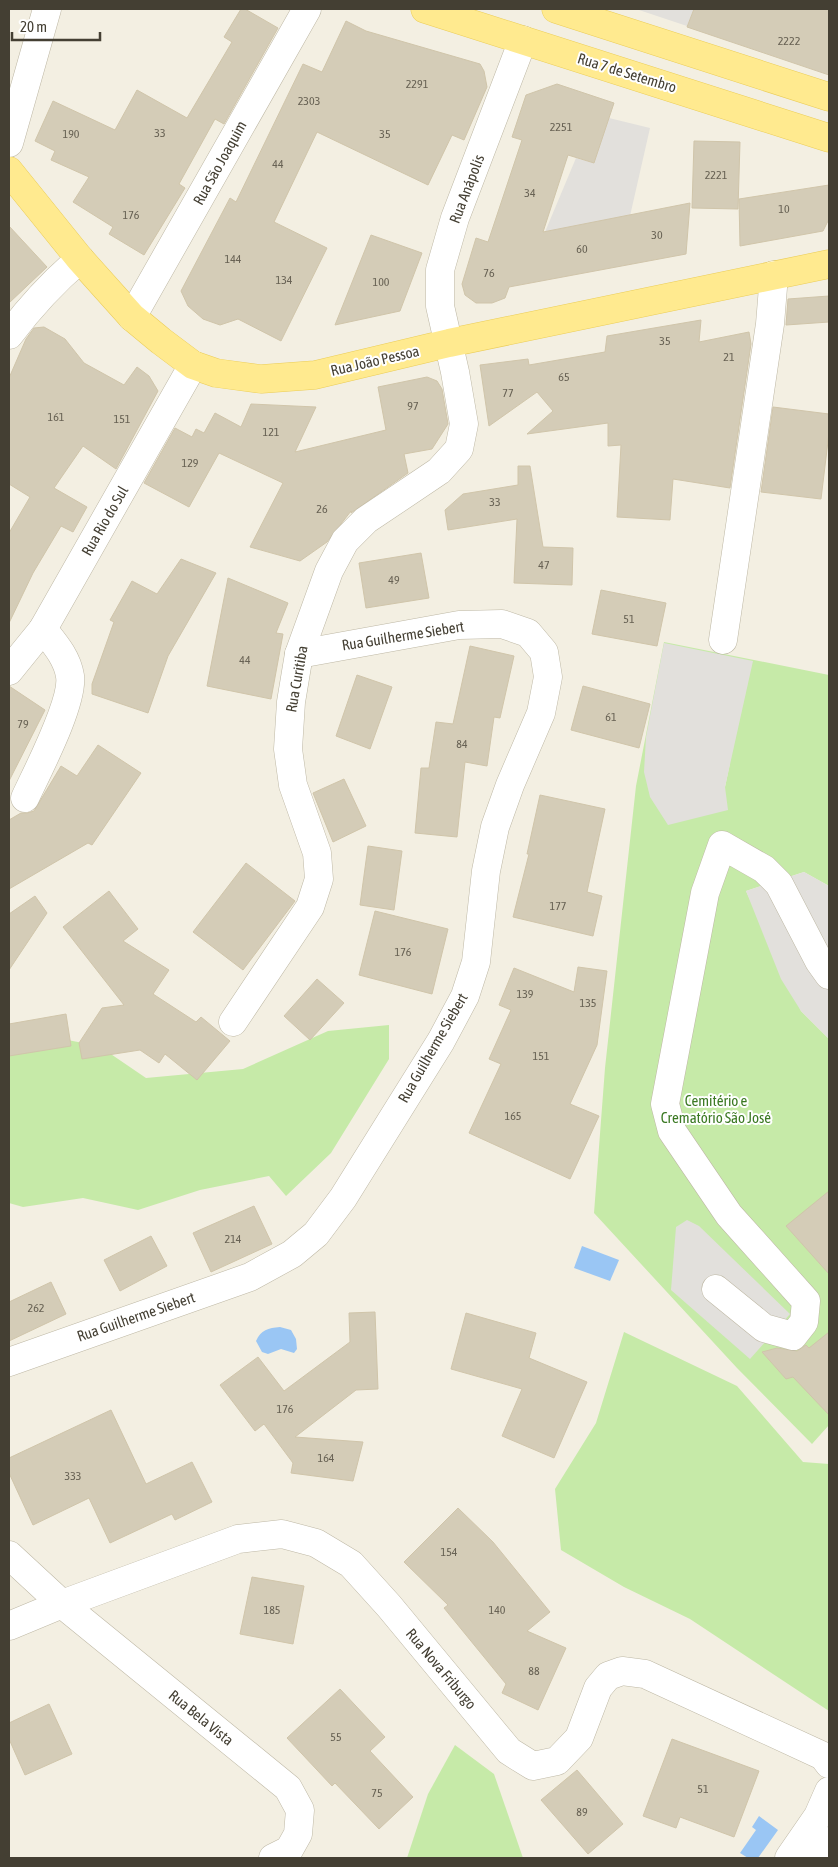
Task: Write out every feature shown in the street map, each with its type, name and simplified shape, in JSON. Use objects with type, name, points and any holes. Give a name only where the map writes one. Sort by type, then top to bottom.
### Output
[{"type":"main road","name":"Rua 7 de Setembro","points":[[425,9],[829,138]]},
{"type":"main road","points":[[556,9],[829,97]]},
{"type":"main road","name":"Rua João Pessoa","points":[[9,171],[80,259],[132,317],[193,365],[216,373],[261,379],[315,375],[449,343],[774,275],[826,262]]},
{"type":"street","points":[[9,143],[47,9]]},
{"type":"street","name":"Rua São Joaquim","points":[[132,317],[307,9]]},
{"type":"street","name":"Rua Anápolis","points":[[449,343],[440,306],[440,270],[455,218],[523,40]]},
{"type":"street","points":[[9,335],[25,313],[49,287],[80,259]]},
{"type":"street","points":[[723,640],[770,324],[774,275]]},
{"type":"street","name":"Rua Curitiba","points":[[233,1022],[310,907],[319,880],[317,853],[293,785],[288,749],[291,702],[299,654],[328,571],[345,541],[366,520],[439,471],[459,449],[464,424],[449,343]]},
{"type":"street","name":"Rua Rio do Sul","points":[[9,671],[43,630],[193,365]]},
{"type":"street","name":"Rua Guilherme Siebert","points":[[10,1360],[250,1277],[292,1254],[316,1234],[343,1198],[441,1041],[465,996],[476,962],[486,871],[495,828],[510,785],[541,713],[548,677],[544,652],[528,633],[502,624],[459,625],[299,654]]},
{"type":"street","points":[[26,798],[65,707],[70,677],[61,652],[43,630]]},
{"type":"street","points":[[716,1289],[764,1328],[792,1336],[804,1322],[806,1301],[729,1215],[672,1132],[665,1104],[705,893],[722,846],[764,869],[780,884],[819,961],[829,975]]},
{"type":"street","name":"Rua Nova Friburgo","points":[[9,1626],[62,1604],[238,1539],[282,1534],[316,1544],[351,1564],[389,1606],[509,1751],[534,1766],[557,1761],[579,1738],[598,1688],[608,1676],[622,1671],[645,1674],[654,1678],[824,1756],[829,1764]]},
{"type":"street","points":[[9,1555],[62,1604]]},
{"type":"street","name":"Rua Bela Vista","points":[[62,1604],[288,1788],[300,1810],[298,1834],[281,1854]]},
{"type":"street","points":[[789,1858],[818,1816],[829,1791]]},
{"type":"street","points":[[814,1858],[829,1842]]},
{"type":"green space","name":"Cemitério e Crematório São José","points":[[664,642],[829,675],[829,886],[804,872],[746,891],[801,1011],[829,1039],[829,1425],[812,1444],[737,1368],[594,1213],[605,1068],[636,786]],"holes":[[[664,643],[730,763],[725,787]]]},
{"type":"green space","points":[[389,1025],[389,1059],[331,1153],[286,1196],[269,1176],[200,1190],[138,1210],[83,1198],[23,1207],[9,1203],[9,1034],[36,1034],[99,1046],[146,1078],[243,1069],[328,1031]]},
{"type":"green space","points":[[624,1332],[737,1386],[803,1462],[829,1464],[829,1711],[690,1619],[624,1587],[561,1550],[555,1489],[596,1423]]},
{"type":"green space","points":[[455,1745],[494,1774],[523,1858],[407,1858],[428,1794]]},
{"type":"shaded area","points":[[636,9],[694,9],[687,26]]},
{"type":"shaded area","points":[[609,118],[650,128],[630,216],[545,232],[576,158],[594,163]]},
{"type":"shaded area","points":[[664,643],[753,661],[725,787],[728,810],[668,825],[650,797],[644,772],[646,737]]},
{"type":"shaded area","points":[[804,872],[829,886],[829,1039],[801,1011],[781,979],[746,891]]},
{"type":"shaded area","points":[[687,1220],[699,1226],[790,1314],[750,1359],[671,1290],[676,1227]]},
{"type":"water","points":[[582,1246],[619,1260],[610,1281],[574,1268]]},
{"type":"water","points":[[280,1327],[291,1330],[296,1339],[297,1349],[294,1353],[281,1349],[268,1354],[262,1352],[256,1341],[260,1334],[265,1330]]},
{"type":"water","points":[[759,1816],[778,1830],[758,1858],[748,1858],[740,1853],[756,1830],[752,1827]]},
{"type":"building","points":[[241,9],[245,9],[278,28],[224,124],[215,119],[179,184],[185,188],[144,255],[109,234],[113,227],[73,202],[89,177],[51,160],[55,151],[35,141],[53,101],[115,130],[137,90],[187,118],[232,42],[224,37]]},
{"type":"building","points":[[694,9],[829,9],[829,75],[687,27]]},
{"type":"building","points":[[346,21],[366,31],[480,64],[484,71],[487,87],[464,140],[452,135],[428,185],[317,132],[274,222],[327,248],[281,341],[238,319],[220,325],[203,319],[188,306],[181,291],[230,198],[236,202],[303,64],[322,72]]},
{"type":"building","points":[[557,84],[614,103],[594,163],[568,155],[543,232],[690,203],[686,254],[509,287],[505,298],[492,303],[476,303],[465,295],[462,284],[476,238],[488,242],[522,140],[512,137],[526,95]]},
{"type":"building","points":[[694,141],[740,142],[738,209],[692,208]]},
{"type":"building","points":[[829,185],[829,219],[823,231],[740,246],[739,199]]},
{"type":"building","points":[[9,226],[47,267],[9,303]]},
{"type":"building","points":[[371,235],[422,253],[400,311],[335,325]]},
{"type":"building","points":[[829,296],[829,322],[786,325],[788,299]]},
{"type":"building","points":[[701,320],[699,342],[749,332],[751,344],[730,488],[673,479],[670,520],[617,517],[621,445],[608,446],[608,423],[527,434],[553,411],[537,392],[489,426],[480,365],[528,359],[529,365],[605,352],[607,336]]},
{"type":"building","points":[[44,327],[65,339],[84,363],[124,385],[137,367],[149,376],[158,391],[116,469],[83,446],[54,488],[87,507],[73,532],[61,526],[33,573],[9,623],[9,533],[30,497],[9,484],[9,378],[26,339],[34,328]]},
{"type":"building","points":[[427,377],[437,381],[442,389],[448,424],[432,449],[404,454],[408,473],[351,513],[351,511],[327,542],[300,561],[250,547],[283,483],[219,453],[189,507],[144,483],[175,428],[192,437],[196,429],[204,433],[215,413],[241,427],[251,404],[316,407],[295,452],[386,430],[378,387]]},
{"type":"building","points":[[773,407],[829,414],[829,433],[821,499],[761,492]]},
{"type":"building","points":[[518,466],[530,466],[543,547],[573,548],[572,585],[514,583],[517,519],[448,530],[445,510],[463,494],[518,485]]},
{"type":"building","points":[[421,553],[429,598],[366,608],[359,563]]},
{"type":"building","points":[[181,559],[216,573],[168,656],[148,713],[92,694],[92,684],[114,622],[110,620],[132,581],[157,594]]},
{"type":"building","points":[[228,578],[288,603],[276,633],[283,634],[271,699],[207,686]]},
{"type":"building","points":[[601,590],[666,603],[657,646],[592,634]]},
{"type":"building","points":[[470,646],[514,656],[500,718],[494,717],[487,766],[465,762],[457,837],[415,833],[421,768],[429,768],[436,722],[453,724]]},
{"type":"building","points":[[357,675],[392,687],[370,749],[336,736]]},
{"type":"building","points":[[9,686],[45,710],[9,781]]},
{"type":"building","points":[[583,686],[650,704],[639,748],[571,730]]},
{"type":"building","points":[[98,745],[141,773],[92,845],[88,843],[9,889],[9,820],[21,813],[34,811],[61,766],[77,776]]},
{"type":"building","points":[[344,779],[366,826],[333,842],[313,793]]},
{"type":"building","points":[[540,795],[605,809],[587,892],[602,896],[593,936],[513,917],[529,854],[527,854]]},
{"type":"building","points":[[368,846],[402,851],[394,910],[360,905]]},
{"type":"building","points":[[246,863],[295,901],[243,970],[193,932]]},
{"type":"building","points":[[109,891],[138,929],[123,941],[169,970],[153,994],[196,1022],[201,1017],[230,1041],[197,1080],[165,1054],[159,1063],[140,1050],[82,1059],[79,1043],[102,1008],[124,1005],[63,927]]},
{"type":"building","points":[[35,896],[47,913],[9,970],[9,914]]},
{"type":"building","points":[[375,911],[448,929],[432,994],[359,975]]},
{"type":"building","points":[[578,967],[607,971],[597,1045],[570,1104],[599,1116],[570,1179],[469,1133],[501,1064],[489,1059],[511,1010],[499,1005],[514,968],[574,992]]},
{"type":"building","points":[[317,979],[344,1003],[310,1040],[284,1016]]},
{"type":"building","points":[[66,1014],[71,1046],[9,1056],[9,1024]]},
{"type":"building","points":[[829,1191],[829,1274],[786,1226]]},
{"type":"building","points":[[254,1206],[272,1244],[211,1272],[193,1233]]},
{"type":"building","points":[[151,1236],[167,1266],[120,1291],[104,1260]]},
{"type":"building","points":[[51,1282],[66,1314],[9,1341],[9,1302]]},
{"type":"building","points":[[375,1312],[378,1389],[356,1390],[295,1437],[363,1442],[353,1481],[291,1473],[293,1463],[264,1424],[255,1431],[220,1385],[258,1357],[284,1391],[350,1342],[349,1313]]},
{"type":"building","points":[[466,1313],[536,1333],[529,1358],[587,1382],[554,1458],[502,1436],[522,1389],[451,1369]]},
{"type":"building","points":[[829,1332],[829,1415],[793,1377],[786,1379],[762,1352],[777,1348],[797,1351],[806,1345],[809,1348]]},
{"type":"building","points":[[111,1410],[146,1484],[192,1462],[212,1502],[175,1520],[172,1514],[110,1543],[89,1498],[33,1525],[9,1473],[9,1458]]},
{"type":"building","points":[[458,1508],[493,1542],[550,1612],[527,1631],[566,1648],[538,1710],[502,1693],[506,1684],[444,1608],[448,1605],[404,1562]]},
{"type":"building","points":[[252,1577],[304,1586],[293,1644],[240,1634]]},
{"type":"building","points":[[340,1689],[385,1737],[370,1751],[413,1797],[379,1829],[335,1783],[332,1786],[287,1738]]},
{"type":"building","points":[[49,1704],[72,1754],[25,1775],[9,1739],[9,1723]]},
{"type":"building","points":[[672,1739],[759,1771],[734,1837],[680,1817],[676,1828],[643,1816]]},
{"type":"building","points":[[577,1770],[623,1824],[588,1854],[541,1800]]}]
